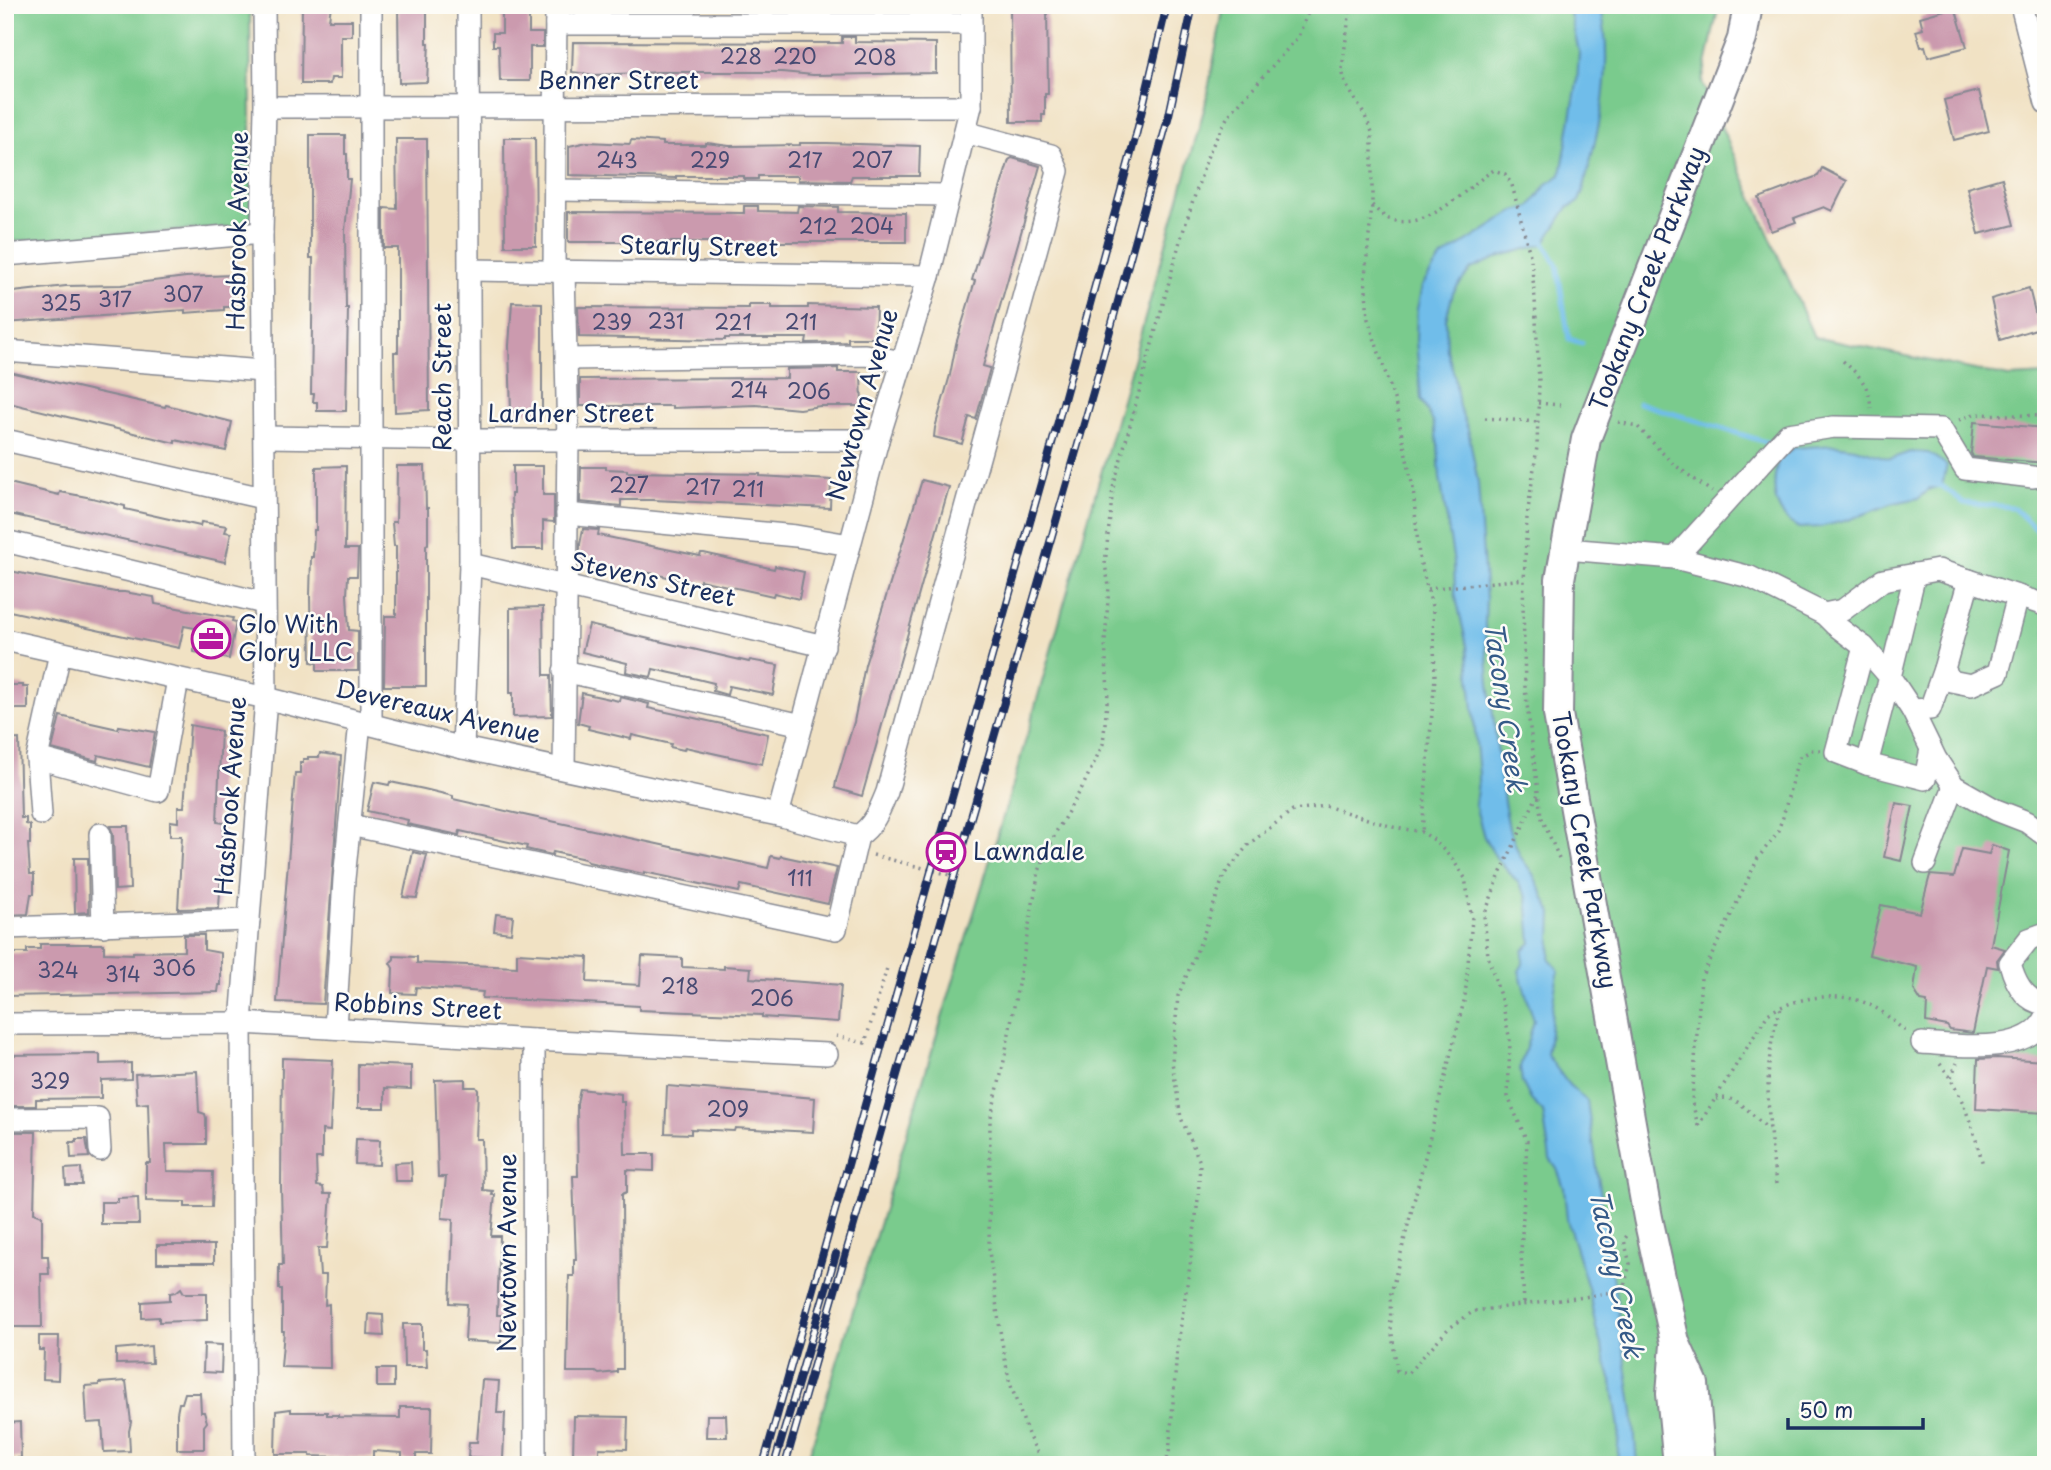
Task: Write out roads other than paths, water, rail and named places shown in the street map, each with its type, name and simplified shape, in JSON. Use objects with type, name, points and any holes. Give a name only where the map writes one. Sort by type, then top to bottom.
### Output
[{"type":"main road","name":"Tookany Creek Parkway","points":[[1701,1465],[1694,1384],[1675,1342],[1648,1218],[1558,714],[1560,579],[1586,439],[1742,39],[1748,5]]},
{"type":"main road","points":[[1675,1342],[1671,1393],[1678,1465]]},
{"type":"street","name":"Hasbrook Avenue","points":[[244,1465],[241,1023],[266,698],[262,233],[264,5]]},
{"type":"street","points":[[335,1028],[350,825],[365,723],[372,439],[372,5]]},
{"type":"street","name":"Reach Street","points":[[463,748],[470,564],[468,5]]},
{"type":"street","points":[[2021,5],[2042,75],[2046,103]]},
{"type":"street","points":[[564,768],[568,440],[566,359],[555,190],[556,14],[971,15]]},
{"type":"street","name":"Newtown Avenue","points":[[778,815],[878,440],[929,276],[965,132],[971,106],[971,15]]},
{"type":"street","name":"Benner Street","points":[[265,107],[971,106]]},
{"type":"street","points":[[350,825],[836,929],[858,836],[867,830],[887,792],[1058,171],[1051,155],[965,132]]},
{"type":"street","points":[[555,190],[949,195]]},
{"type":"street","points":[[5,255],[262,233]]},
{"type":"street","name":"Stearly Street","points":[[468,270],[929,276]]},
{"type":"street","points":[[5,351],[263,371]]},
{"type":"street","points":[[566,359],[865,355],[902,362]]},
{"type":"street","points":[[1675,558],[1788,434],[1834,427],[1941,429],[1965,468],[2033,477]]},
{"type":"street","name":"Lardner Street","points":[[264,437],[878,440]]},
{"type":"street","points":[[5,440],[263,498]]},
{"type":"street","points":[[567,514],[796,536],[850,545]]},
{"type":"street","points":[[5,541],[264,603]]},
{"type":"street","points":[[1566,549],[1675,558],[1750,577],[1824,614],[1864,647],[1890,677],[1912,710],[1931,750],[1954,786],[1996,810],[2027,822],[2046,836]]},
{"type":"street","name":"Stevens Street","points":[[470,564],[824,646]]},
{"type":"street","points":[[1824,614],[1843,610],[1883,580],[1938,570],[2045,605]]},
{"type":"street","points":[[1867,764],[1914,574]]},
{"type":"street","points":[[1912,710],[1930,709],[1969,580]]},
{"type":"street","points":[[1944,669],[1951,681],[1971,685],[1998,673],[2018,596]]},
{"type":"street","name":"Devereaux Avenue","points":[[5,640],[266,698],[463,748],[778,815],[858,836]]},
{"type":"street","points":[[1864,647],[1836,752],[1867,764],[1924,779],[1931,750]]},
{"type":"street","points":[[41,814],[37,758],[60,653]]},
{"type":"street","points":[[565,671],[802,724]]},
{"type":"street","points":[[37,758],[158,791],[178,679]]},
{"type":"street","points":[[1924,863],[1954,786]]},
{"type":"street","points":[[100,834],[103,926]]},
{"type":"street","points":[[5,928],[249,920]]},
{"type":"street","points":[[2046,933],[2029,939],[2010,963],[2015,983],[2036,1003],[2046,1004]]},
{"type":"street","points":[[1922,1043],[1978,1046],[2016,1041],[2040,1029],[2046,1017]]},
{"type":"street","name":"Robbins Street","points":[[5,1024],[241,1023],[827,1054]]},
{"type":"street","name":"Newtown Avenue","points":[[534,1040],[534,1465]]},
{"type":"street","points":[[5,1119],[98,1118],[100,1150]]},
{"type":"water","points":[[1568,5],[1600,5],[1606,53],[1606,76],[1599,124],[1582,194],[1578,203],[1568,207],[1544,244],[1501,256],[1471,269],[1453,293],[1446,319],[1447,350],[1459,407],[1468,429],[1478,483],[1489,683],[1509,829],[1520,856],[1533,874],[1552,913],[1550,959],[1559,971],[1547,1055],[1569,1085],[1587,1101],[1633,1412],[1637,1465],[1617,1465],[1619,1428],[1612,1382],[1567,1220],[1564,1188],[1550,1159],[1543,1112],[1531,1100],[1522,1082],[1520,1067],[1534,1021],[1519,971],[1523,964],[1523,950],[1531,943],[1527,897],[1497,859],[1484,837],[1475,805],[1479,774],[1467,646],[1455,593],[1454,563],[1440,478],[1438,445],[1433,422],[1421,399],[1416,340],[1417,309],[1422,286],[1440,259],[1515,211],[1530,207],[1547,184],[1561,175],[1577,83],[1579,52]]},
{"type":"water","points":[[1835,445],[1890,459],[1910,452],[1928,453],[1947,465],[1942,486],[1930,489],[1919,498],[1894,503],[1848,520],[1820,527],[1799,528],[1784,516],[1776,500],[1778,461],[1793,448]]},
{"type":"waterway","points":[[1542,239],[1557,265],[1569,339],[1582,343]]},
{"type":"waterway","points":[[1639,403],[1769,443]]},
{"type":"waterway","points":[[1935,485],[1942,486],[1964,503],[2012,507],[2046,538]]},
{"type":"railway","points":[[763,1465],[1047,462],[1136,135],[1167,5]]},
{"type":"railway","points":[[785,1465],[1094,389],[1169,115],[1193,5]]},
{"type":"railway","points":[[774,1465],[836,1254]]},
{"type":"place","name":"Glo With Glory LLC","points":[[211,639]]},
{"type":"place","name":"Lawndale","points":[[946,852]]},
{"type":"water label","name":"Tacony Creek","points":[[1505,707]]},
{"type":"water label","name":"Tacony Creek","points":[[1616,1274]]}]
